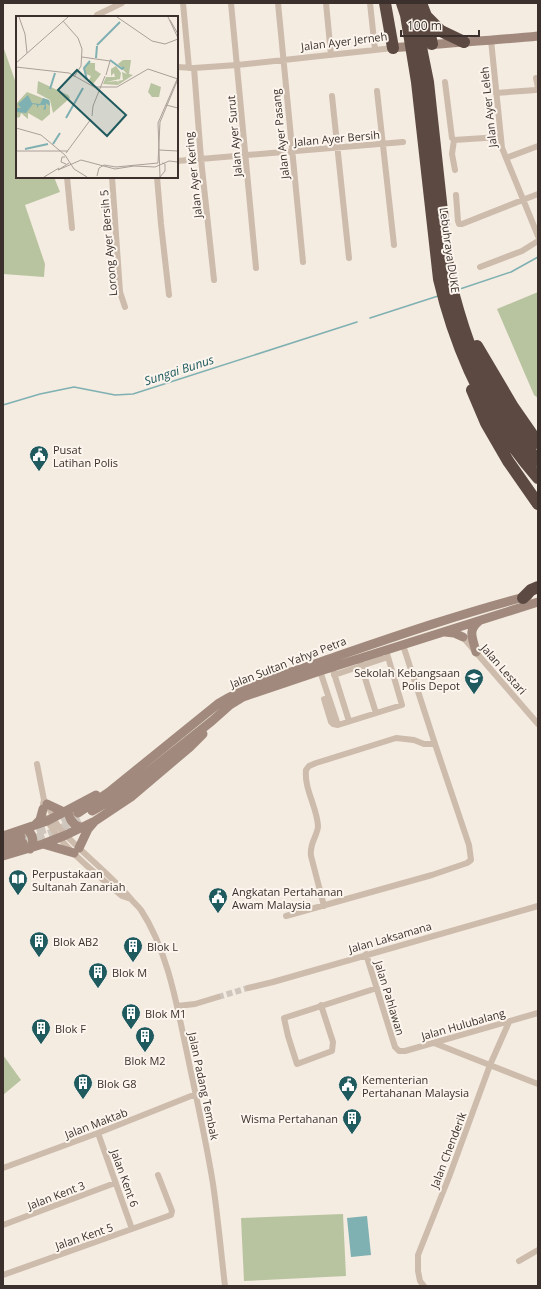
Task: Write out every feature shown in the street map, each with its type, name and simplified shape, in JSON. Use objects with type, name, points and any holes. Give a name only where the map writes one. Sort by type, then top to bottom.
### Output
[{"type":"highway","points":[[385,3],[393,48]]},
{"type":"highway","name":"Lebuhraya DUKE","points":[[402,3],[416,16]]},
{"type":"highway","name":"Lebuhraya DUKE","points":[[412,3],[416,16],[444,277],[449,298],[454,334],[471,374],[490,411],[507,437],[532,463]]},
{"type":"highway","points":[[416,16],[421,3]]},
{"type":"highway","points":[[416,16],[441,31],[464,42]]},
{"type":"highway","points":[[416,16],[432,44]]},
{"type":"highway","name":"Lebuhraya DUKE","points":[[449,298],[459,311],[470,346],[482,376],[532,463],[538,478]]},
{"type":"highway","points":[[459,311],[486,362],[513,407],[538,443]]},
{"type":"highway","points":[[454,334],[460,363],[486,423],[508,461],[538,504]]},
{"type":"highway","points":[[523,598],[531,590],[538,587]]},
{"type":"main road","name":"Jalan Ayer Jerneh","points":[[393,48],[538,36]]},
{"type":"main road","name":"Jalan Sultan Yahya Petra","points":[[79,820],[109,792],[196,722],[226,699],[252,686],[425,626],[538,593]]},
{"type":"main road","name":"Jalan Sultan Yahya Petra","points":[[79,820],[118,796],[230,705],[243,697],[320,671],[333,671],[387,654],[403,645],[445,632],[482,618],[538,602]]},
{"type":"main road","points":[[425,626],[454,628],[456,622],[462,614]]},
{"type":"main road","points":[[476,652],[471,631],[474,625],[482,618]]},
{"type":"main road","points":[[445,632],[463,637]]},
{"type":"main road","points":[[3,836],[77,850],[88,829],[95,821],[131,797],[190,748],[201,737],[212,721]]},
{"type":"main road","points":[[35,825],[50,820],[96,795],[187,725],[196,722]]},
{"type":"main road","points":[[3,856],[25,839],[40,820],[45,804],[66,811],[72,823],[79,820],[95,821]]},
{"type":"main road","points":[[43,844],[63,837],[79,820]]},
{"type":"main road","points":[[3,842],[25,839]]},
{"type":"main road","points":[[3,849],[25,839]]},
{"type":"street","points":[[97,16],[122,3]]},
{"type":"street","name":"Jalan Ayer Kering","points":[[182,3],[191,68],[214,280]]},
{"type":"street","name":"Jalan Ayer Surut","points":[[231,3],[256,268]]},
{"type":"street","name":"Jalan Ayer Pasang","points":[[278,3],[303,262]]},
{"type":"street","points":[[326,3],[331,55]]},
{"type":"street","points":[[370,3],[375,50]]},
{"type":"street","name":"Jalan Ayer Leleh","points":[[491,40],[502,148],[538,236]]},
{"type":"street","name":"Jalan Ayer Jerneh","points":[[178,68],[237,65],[393,48]]},
{"type":"street","points":[[496,93],[536,90],[538,87],[536,78]]},
{"type":"street","points":[[445,82],[452,138],[454,140],[452,154],[454,170]]},
{"type":"street","points":[[377,91],[394,245]]},
{"type":"street","points":[[332,96],[349,258]]},
{"type":"street","points":[[454,140],[500,137]]},
{"type":"street","name":"Jalan Ayer Bersih","points":[[178,161],[403,142]]},
{"type":"street","points":[[506,158],[538,146]]},
{"type":"street","points":[[67,178],[72,228]]},
{"type":"street","name":"Lorong Ayer Bersih 5","points":[[112,178],[120,292],[125,307]]},
{"type":"street","points":[[157,178],[169,295]]},
{"type":"street","points":[[456,195],[459,224],[462,224],[538,194]]},
{"type":"street","points":[[480,267],[522,251],[538,241]]},
{"type":"street","name":"Jalan Lestari","points":[[454,628],[538,724]]},
{"type":"street","points":[[286,916],[432,875],[467,863],[471,860],[469,845],[434,744],[403,645]]},
{"type":"street","points":[[324,699],[331,722],[338,725],[402,705],[387,654]]},
{"type":"street","points":[[360,662],[376,713]]},
{"type":"street","points":[[320,671],[338,725]]},
{"type":"street","points":[[333,671],[349,721]]},
{"type":"street","points":[[324,906],[311,856],[310,848],[318,827],[306,780],[306,770],[309,766],[316,763],[396,738],[414,740],[424,744],[434,744]]},
{"type":"street","points":[[37,764],[45,804],[50,820]]},
{"type":"street","name":"Jalan Padang Tembak","points":[[50,820],[63,837],[122,896],[131,899],[141,910],[156,940],[167,969],[177,1006],[196,1094],[213,1183],[220,1230],[225,1286]]},
{"type":"street","name":"Jalan Laksamana","points":[[248,988],[538,906]]},
{"type":"street","name":"Jalan Pahlawan","points":[[366,954],[395,1047]]},
{"type":"street","points":[[321,1005],[333,1042],[332,1051],[297,1064],[284,1018],[321,1005],[377,988]]},
{"type":"street","points":[[177,1006],[195,1004],[218,997]]},
{"type":"street","name":"Jalan Hulubalang","points":[[395,1047],[399,1051],[405,1051],[538,1013]]},
{"type":"street","name":"Jalan Chenderik","points":[[424,1286],[420,1281],[418,1271],[418,1255],[452,1170],[490,1065],[508,1022]]},
{"type":"street","points":[[456,1036],[451,1044],[456,1052]]},
{"type":"street","points":[[434,1043],[538,1084]]},
{"type":"street","name":"Jalan Maktab","points":[[3,1168],[98,1133],[196,1094]]},
{"type":"street","name":"Jalan Kent 6","points":[[98,1133],[132,1229]]},
{"type":"street","name":"Jalan Kent 5","points":[[3,1275],[171,1215],[172,1211],[158,1175]]},
{"type":"street","name":"Jalan Kent 3","points":[[3,1225],[115,1183]]},
{"type":"street","points":[[519,1261],[538,1250]]},
{"type":"green space","points":[[3,46],[16,83],[16,178],[54,178],[60,192],[25,205],[45,264],[44,277],[3,274]]},
{"type":"green space","points":[[538,292],[538,398],[534,395],[497,309]]},
{"type":"green space","points":[[3,1055],[21,1080],[3,1095]]},
{"type":"green space","points":[[343,1214],[346,1276],[244,1281],[241,1218]]},
{"type":"water","points":[[367,1216],[371,1255],[351,1257],[347,1218]]},
{"type":"waterway","name":"Sungai Bunus","points":[[457,290],[511,272],[538,257]]},
{"type":"waterway","name":"Sungai Bunus","points":[[370,318],[438,296]]},
{"type":"waterway","name":"Sungai Bunus","points":[[3,405],[40,394],[74,387],[115,395],[133,394],[357,322]]},
{"type":"tunnel","points":[[24,836],[50,827],[75,814]]},
{"type":"tunnel","points":[[23,843],[55,832],[80,819]]},
{"type":"tunnel","points":[[218,997],[248,988]]},
{"type":"place","name":"Pusat Latihan Polis","points":[[39,472]]},
{"type":"place","name":"Sekolah Kebangsaan Polis Depot","points":[[474,695]]},
{"type":"place","name":"Perpustakaan Sultanah Zanariah","points":[[18,896]]},
{"type":"place","name":"Angkatan Pertahanan Awam Malaysia","points":[[218,914]]},
{"type":"place","name":"Blok AB2","points":[[39,958]]},
{"type":"place","name":"Blok L","points":[[133,963]]},
{"type":"place","name":"Blok M","points":[[98,989]]},
{"type":"place","name":"Blok M1","points":[[131,1030]]},
{"type":"place","name":"Blok F","points":[[41,1045]]},
{"type":"place","name":"Blok M2","points":[[145,1053]]},
{"type":"place","name":"Blok G8","points":[[83,1100]]},
{"type":"place","name":"Kementerian Pertahanan Malaysia","points":[[348,1102]]},
{"type":"place","name":"Wisma Pertahanan","points":[[352,1135]]}]
